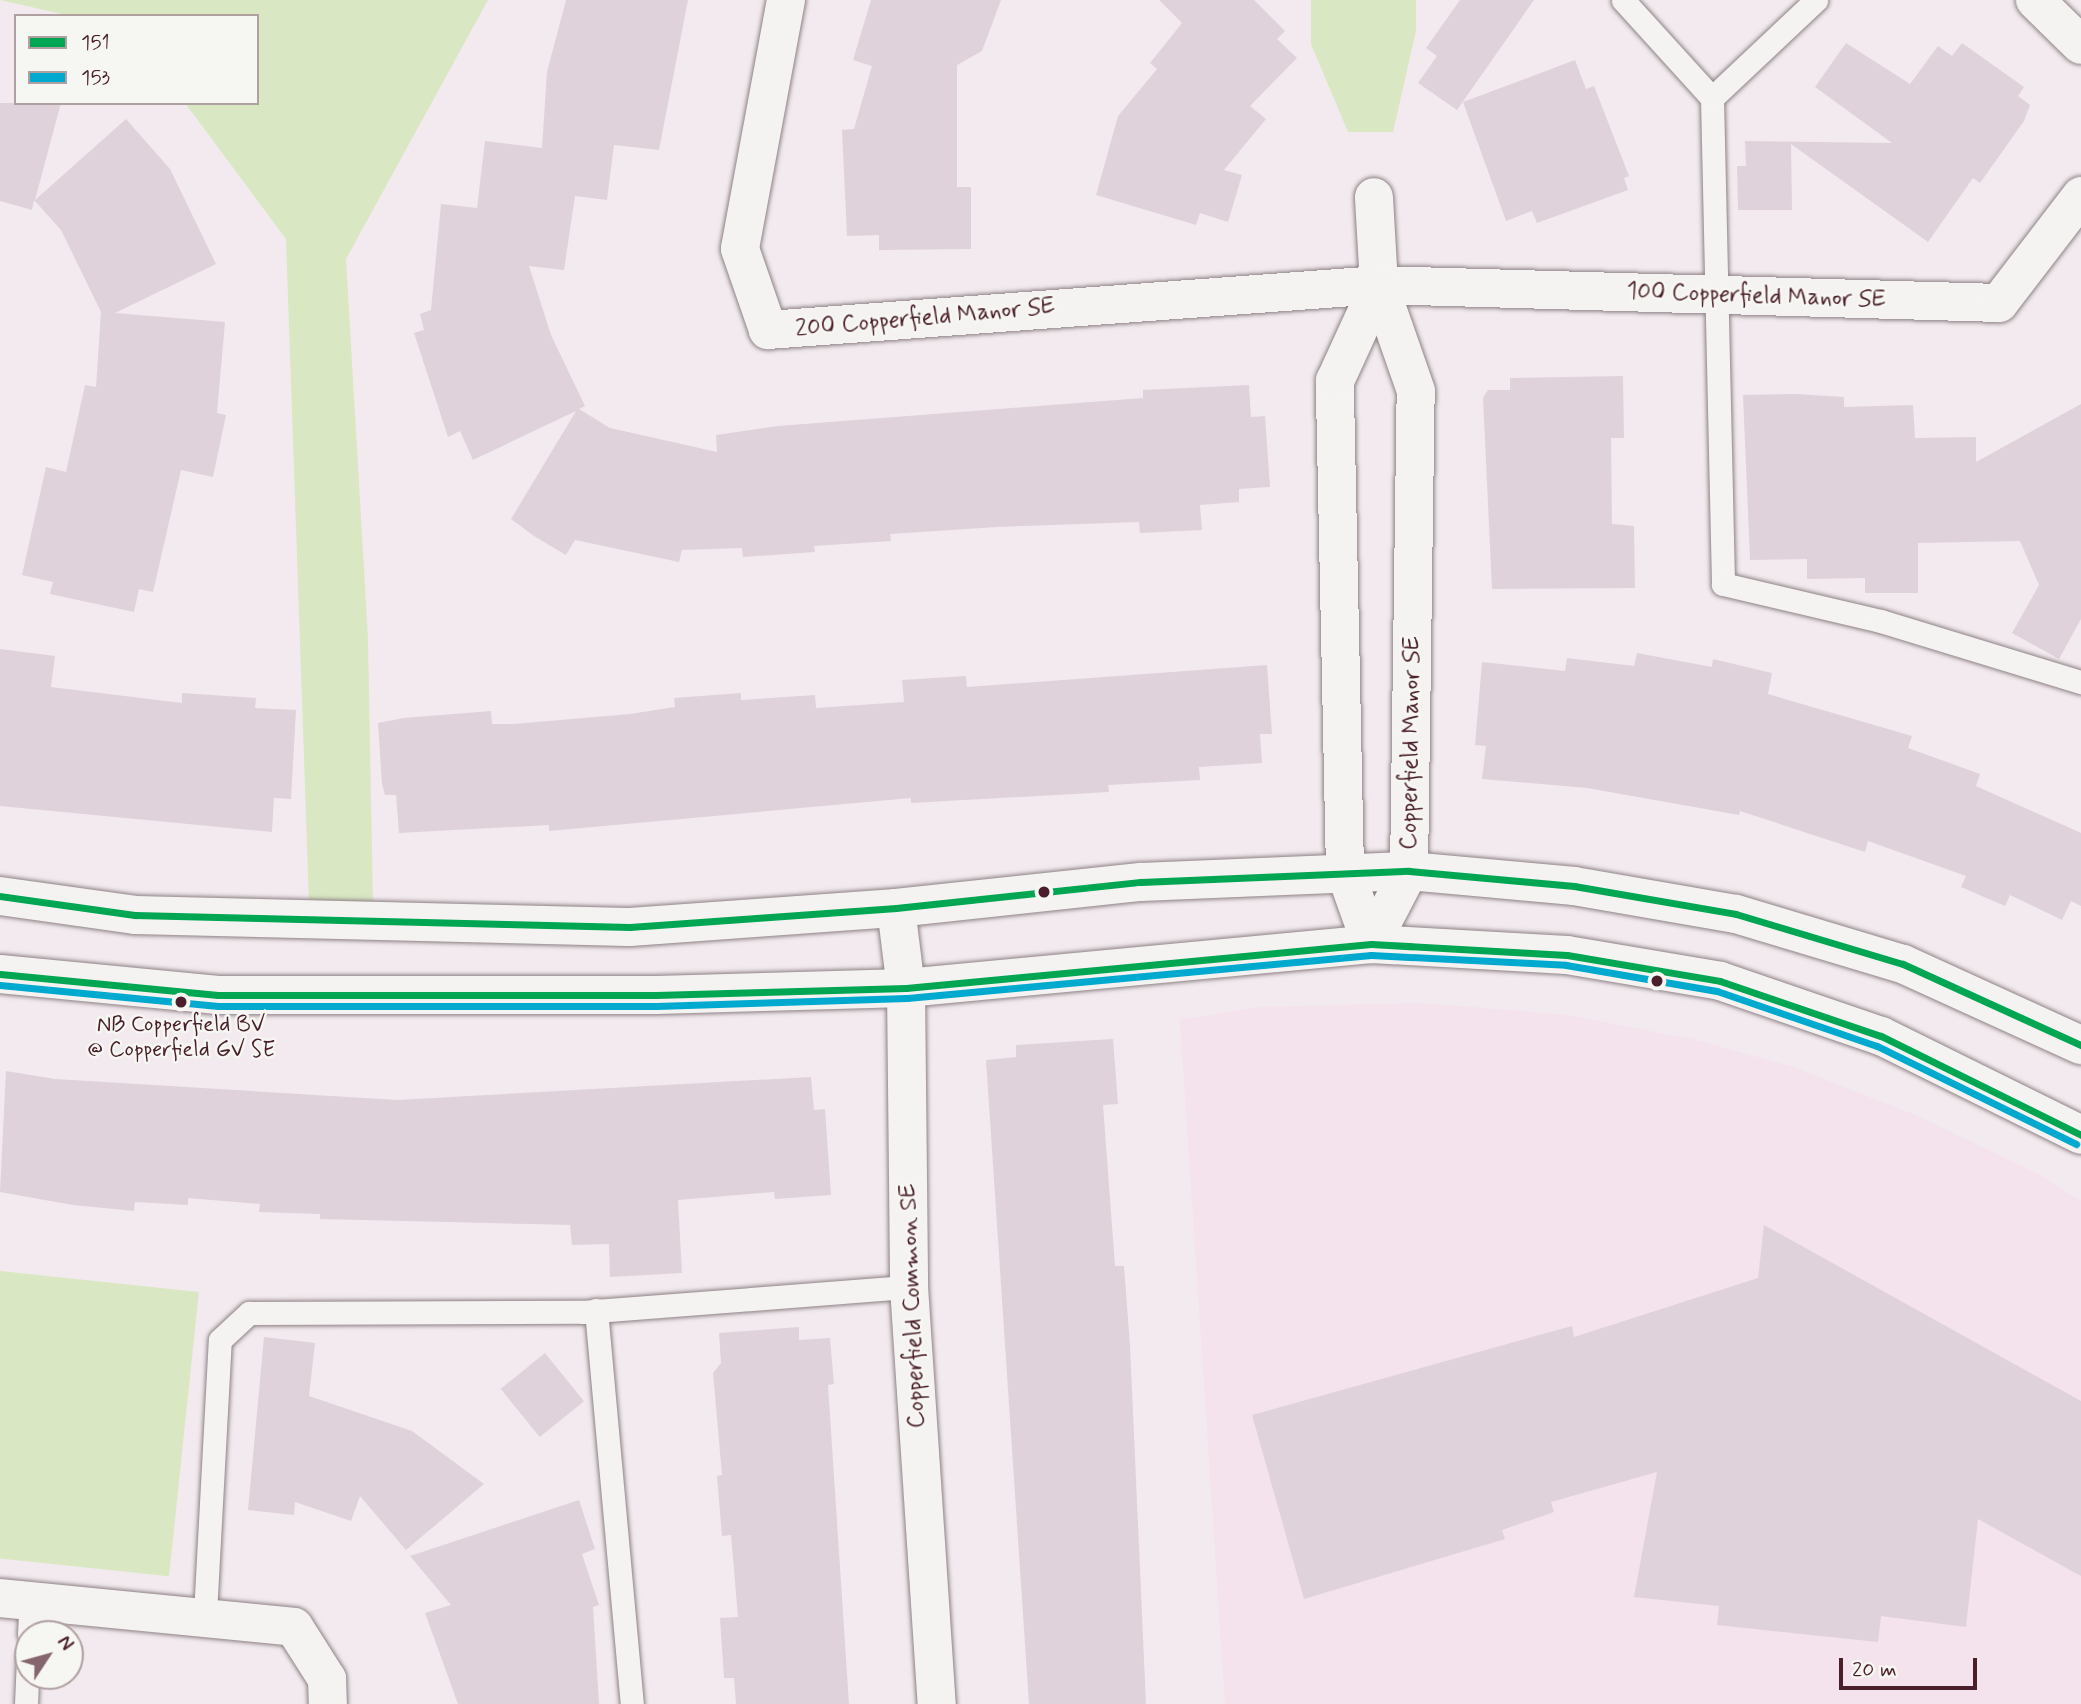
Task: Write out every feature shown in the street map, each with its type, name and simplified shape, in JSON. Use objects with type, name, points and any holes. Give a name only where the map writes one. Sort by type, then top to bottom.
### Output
[{"type":"street","name":"200 Copperfield Manor SE","points":[[786,0],[740,249],[768,330],[1379,285]]},
{"type":"street","points":[[2035,0],[2081,46]]},
{"type":"street","name":"100 Copperfield Manor SE","points":[[1379,285],[1999,303],[2081,196]]},
{"type":"street","name":"Copperfield Manor SE","points":[[1371,944],[1409,871],[1416,391],[1379,285],[1374,197]]},
{"type":"street","name":"Copperfield Manor SE","points":[[1371,944],[1345,871],[1335,381],[1379,285]]},
{"type":"street","points":[[0,896],[135,915],[574,926],[896,908],[1141,881],[1345,871],[1409,871],[1574,886],[1736,914],[1903,964],[2081,1045]]},
{"type":"street","name":"Copperfield Common SE","points":[[896,908],[906,988],[909,1287],[937,1704]]},
{"type":"street","points":[[0,974],[218,995],[656,995],[906,988],[1371,944],[1567,955],[1720,981],[1881,1036],[2081,1136]]},
{"type":"street","points":[[20,1611],[205,1614],[295,1627],[327,1679],[328,1704]]},
{"type":"lane","points":[[1623,0],[1712,98],[1720,295],[1723,584],[1881,621],[2081,682]]},
{"type":"lane","points":[[1712,98],[1816,0]]},
{"type":"lane","points":[[205,1614],[220,1340],[249,1313],[597,1310],[909,1287]]},
{"type":"lane","points":[[597,1310],[632,1704]]},
{"type":"shaded area","points":[[1420,1003],[1568,1015],[1700,1041],[1790,1066],[1918,1116],[2042,1176],[2081,1201],[2081,1704],[1225,1704],[1180,1020],[1261,1007]]},
{"type":"green space","points":[[0,0],[488,0],[346,259],[368,639],[373,904],[309,903],[286,239],[186,105],[259,105],[259,14],[62,14]]},
{"type":"green space","points":[[1311,0],[1416,0],[1416,31],[1393,132],[1348,132],[1311,44]]},
{"type":"green space","points":[[0,1271],[199,1292],[169,1576],[0,1559]]},
{"type":"building","points":[[566,0],[688,0],[659,150],[614,145],[607,200],[575,196],[564,270],[529,266],[551,335],[585,406],[579,409],[610,428],[717,452],[716,435],[778,426],[1143,398],[1143,390],[1249,385],[1251,417],[1265,416],[1270,487],[1239,489],[1239,502],[1200,505],[1202,530],[1140,533],[1139,522],[997,527],[890,534],[891,541],[814,546],[815,552],[743,557],[742,548],[682,550],[679,562],[575,540],[566,555],[534,536],[511,519],[576,411],[473,460],[460,431],[448,437],[414,333],[424,330],[420,314],[431,310],[441,204],[477,208],[485,141],[542,148],[547,72]]},
{"type":"building","points":[[871,0],[1001,0],[982,51],[957,65],[957,187],[971,187],[971,249],[879,250],[879,235],[847,236],[842,130],[854,129],[872,66],[853,60]]},
{"type":"building","points":[[1159,0],[1254,0],[1285,31],[1277,39],[1297,58],[1250,106],[1266,119],[1224,170],[1242,175],[1228,222],[1200,213],[1196,225],[1096,195],[1118,116],[1157,69],[1150,63],[1182,23]]},
{"type":"building","points":[[1460,0],[1534,0],[1457,110],[1418,83],[1437,56],[1426,48]]},
{"type":"building","points":[[1846,43],[1910,84],[1938,46],[1952,56],[1962,43],[2024,87],[2018,96],[2030,105],[2024,121],[1980,183],[1973,178],[1928,242],[1791,144],[1792,210],[1738,210],[1737,166],[1746,166],[1745,141],[1892,143],[1815,87]]},
{"type":"building","points":[[1575,60],[1586,89],[1594,86],[1629,176],[1624,178],[1628,190],[1537,223],[1532,211],[1506,221],[1463,102]]},
{"type":"building","points":[[0,103],[60,105],[35,200],[126,119],[170,169],[216,264],[115,313],[225,322],[217,413],[226,415],[213,477],[181,470],[153,592],[139,589],[134,612],[50,594],[53,582],[22,575],[46,467],[66,472],[85,385],[96,387],[101,312],[61,230],[34,200],[32,210],[0,201]]},
{"type":"building","points":[[1623,376],[1624,438],[1611,438],[1612,524],[1634,526],[1635,588],[1492,589],[1483,398],[1488,390],[1510,390],[1510,378]]},
{"type":"building","points":[[1743,395],[1844,397],[1844,407],[1913,405],[1915,438],[1976,437],[1976,462],[2081,404],[2081,619],[2059,659],[2012,633],[2039,585],[2020,541],[1918,543],[1918,593],[1865,593],[1865,578],[1807,579],[1807,559],[1750,560]]},
{"type":"building","points":[[0,649],[55,656],[51,687],[182,703],[182,693],[256,698],[255,708],[296,710],[291,799],[274,798],[272,832],[0,806]]},
{"type":"building","points":[[1637,653],[1712,667],[1713,659],[1772,673],[1768,694],[1912,736],[1908,748],[1980,774],[1976,786],[2081,833],[2081,906],[2071,901],[2062,920],[2010,895],[2005,906],[1961,887],[1966,876],[1868,841],[1865,852],[1740,811],[1739,815],[1587,788],[1482,779],[1486,746],[1475,745],[1482,662],[1565,671],[1567,658],[1634,666]]},
{"type":"building","points":[[1267,665],[1272,734],[1260,734],[1262,763],[1199,767],[1200,780],[1108,785],[1109,792],[911,803],[911,798],[549,831],[549,825],[399,833],[396,795],[385,795],[382,784],[378,723],[404,718],[491,711],[492,724],[514,724],[630,714],[675,707],[674,698],[741,693],[741,700],[815,695],[816,708],[904,702],[902,680],[966,676],[967,687]]},
{"type":"building","points":[[1113,1039],[1118,1104],[1103,1105],[1115,1266],[1124,1266],[1130,1345],[1146,1704],[1029,1704],[986,1060],[1016,1057],[1016,1045]]},
{"type":"building","points":[[6,1071],[55,1079],[397,1100],[811,1077],[814,1110],[825,1109],[831,1195],[775,1199],[774,1192],[678,1200],[682,1273],[610,1277],[609,1244],[572,1245],[570,1225],[320,1219],[320,1214],[259,1212],[260,1204],[188,1198],[188,1205],[135,1202],[134,1211],[73,1205],[0,1192]]},
{"type":"building","points":[[1764,1225],[2081,1401],[2081,1576],[1978,1519],[1966,1627],[1881,1616],[1878,1642],[1717,1625],[1719,1606],[1634,1597],[1657,1472],[1551,1502],[1554,1512],[1502,1530],[1505,1539],[1304,1599],[1252,1415],[1572,1326],[1574,1337],[1758,1278]]},
{"type":"building","points":[[799,1327],[799,1340],[830,1338],[834,1384],[828,1385],[849,1704],[736,1704],[734,1678],[724,1678],[720,1618],[738,1617],[731,1535],[722,1536],[717,1476],[722,1475],[713,1373],[721,1363],[719,1333]]},
{"type":"building","points":[[264,1337],[315,1343],[309,1396],[412,1431],[484,1484],[406,1550],[360,1496],[351,1521],[295,1502],[294,1515],[248,1510]]},
{"type":"building","points":[[545,1353],[584,1401],[540,1437],[501,1389]]},
{"type":"building","points":[[579,1500],[595,1549],[582,1554],[599,1605],[593,1607],[599,1704],[458,1704],[425,1613],[451,1605],[410,1556]]},
{"type":"transit line","name":"151","points":[[0,896],[135,915],[630,927],[896,908],[1141,882],[1409,871],[1574,886],[1736,914],[1903,964],[2081,1045]]},
{"type":"transit line","name":"151","points":[[0,974],[218,995],[656,995],[906,988],[1371,944],[1567,955],[1720,981],[1881,1036],[2081,1135]]},
{"type":"transit line","name":"153","points":[[0,985],[218,1006],[656,1006],[907,998],[1371,955],[1566,965],[1717,991],[1877,1046],[2076,1144]]},
{"type":"place","name":"NB Copperfield BV @ Copperfield GV SE","points":[[181,1002]]}]
